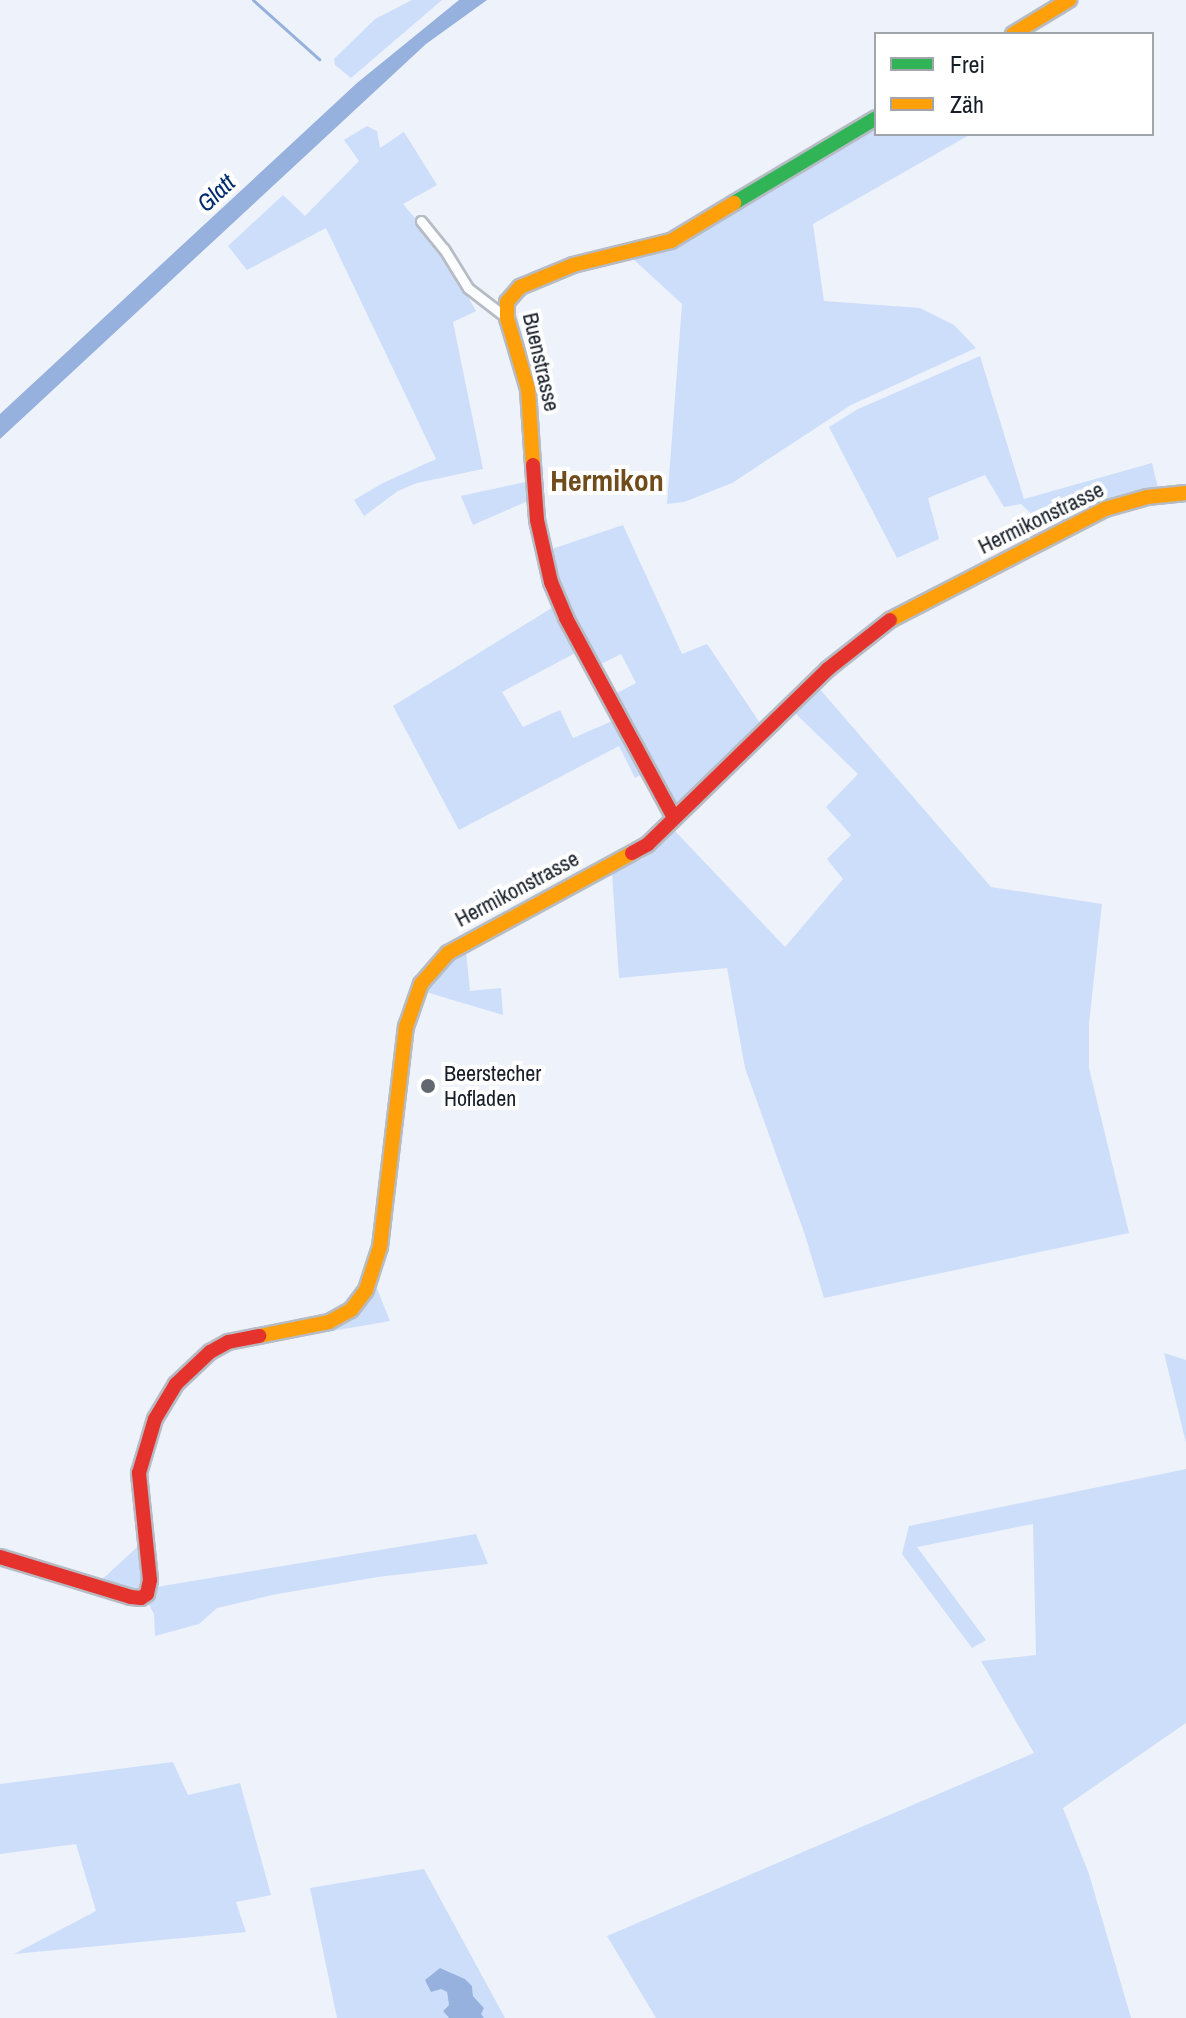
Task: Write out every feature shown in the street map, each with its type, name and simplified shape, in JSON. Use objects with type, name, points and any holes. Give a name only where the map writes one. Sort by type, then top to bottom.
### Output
[{"type":"street","points":[[1016,32],[1069,0]]},
{"type":"street","name":"Buenstrasse","points":[[674,818],[566,618],[551,582],[537,520],[528,389],[507,318],[507,302],[520,287],[573,265],[637,252],[671,241],[874,119]]},
{"type":"street","points":[[421,221],[444,249],[468,288],[507,318]]},
{"type":"street","name":"Hermikonstrasse","points":[[0,1557],[89,1581],[131,1597],[145,1596],[150,1580],[139,1490],[142,1456],[155,1419],[176,1384],[210,1352],[228,1342],[329,1322],[351,1310],[366,1290],[380,1247],[406,1027],[421,984],[440,960],[466,940],[639,849],[828,669],[891,619],[1105,509],[1147,497],[1186,493]]},
{"type":"shaded area","points":[[412,0],[442,0],[351,78],[335,65],[334,59],[375,19]]},
{"type":"shaded area","name":"Glatt","points":[[459,0],[487,0],[426,44],[0,439],[0,414],[357,83]]},
{"type":"shaded area","points":[[874,125],[874,136],[967,136],[813,224],[824,301],[920,308],[954,325],[976,348],[851,405],[732,483],[684,502],[667,504],[682,304],[632,258]]},
{"type":"shaded area","points":[[367,126],[377,131],[380,148],[404,132],[437,185],[403,204],[442,250],[476,311],[453,322],[483,469],[417,483],[398,491],[364,516],[354,500],[436,459],[326,228],[247,270],[228,246],[283,195],[305,216],[359,161],[344,140]]},
{"type":"shaded area","points":[[980,356],[1024,499],[1152,463],[1158,488],[1112,501],[1049,530],[1021,504],[1004,507],[985,475],[928,498],[939,539],[897,558],[829,427],[858,409]]},
{"type":"shaded area","points":[[530,481],[530,500],[473,525],[461,496]]},
{"type":"shaded area","points":[[623,525],[682,654],[707,644],[762,726],[680,804],[669,801],[613,695],[636,683],[621,654],[597,666],[570,616],[546,551]]},
{"type":"shaded area","points":[[555,606],[579,651],[502,692],[523,727],[560,710],[573,738],[617,719],[644,773],[635,778],[619,746],[459,830],[393,706]]},
{"type":"shaded area","points":[[818,687],[991,887],[1102,904],[1089,1024],[1089,1068],[1129,1233],[824,1298],[805,1235],[745,1068],[727,968],[619,978],[612,873],[642,859],[675,831],[785,947],[843,879],[827,859],[851,835],[826,807],[858,774],[793,711]]},
{"type":"shaded area","points":[[466,950],[470,991],[501,988],[503,1015],[426,992],[451,962]]},
{"type":"shaded area","points":[[372,1276],[390,1321],[210,1352],[341,1317]]},
{"type":"shaded area","points":[[1164,1353],[1186,1360],[1186,1443]]},
{"type":"shaded area","points":[[1186,1469],[1186,1723],[1063,1808],[1089,1874],[1131,2018],[656,2018],[607,1936],[1034,1753],[981,1661],[1036,1655],[1033,1524],[917,1547],[986,1640],[972,1648],[902,1554],[909,1526]]},
{"type":"shaded area","points":[[476,1534],[488,1564],[378,1577],[277,1594],[217,1608],[199,1624],[155,1636],[154,1614],[145,1597],[97,1584],[145,1540],[150,1588]]},
{"type":"shaded area","points":[[173,1762],[188,1795],[240,1783],[271,1895],[236,1902],[246,1932],[14,1954],[96,1911],[76,1844],[0,1854],[0,1784]]},
{"type":"shaded area","points":[[424,1869],[505,2018],[484,2018],[480,2014],[484,2008],[473,1996],[472,1986],[465,1979],[440,1968],[441,1989],[447,1992],[449,2005],[443,2011],[449,2018],[337,2018],[310,1888]]},
{"type":"shaded area","points":[[440,1968],[465,1979],[472,1986],[473,1996],[484,2008],[481,2014],[484,2018],[449,2018],[443,2011],[449,2005],[447,1992],[441,1989],[431,1992],[425,1980]]},
{"type":"waterway","points":[[253,0],[319,59]]},
{"type":"traffic: fast","points":[[734,203],[874,119]]},
{"type":"traffic: slow","points":[[1016,32],[1069,0]]},
{"type":"traffic: slow","points":[[533,465],[528,389],[507,318],[507,302],[520,287],[573,265],[671,241],[734,203]]},
{"type":"traffic: slow","points":[[890,620],[1105,509],[1147,497],[1186,493]]},
{"type":"traffic: slow","points":[[259,1336],[329,1322],[351,1310],[366,1290],[380,1247],[406,1027],[421,984],[448,953],[632,853]]},
{"type":"traffic: jam","points":[[533,465],[537,520],[551,582],[566,618],[674,818]]},
{"type":"traffic: jam","points":[[632,853],[648,844],[828,669],[890,620]]},
{"type":"traffic: jam","points":[[0,1557],[131,1597],[141,1598],[147,1594],[150,1580],[139,1473],[155,1419],[176,1384],[210,1352],[228,1342],[259,1336]]},
{"type":"place","name":"Beerstecher Hofladen","points":[[428,1086]]},
{"type":"district","name":"Hermikon","points":[[607,480]]}]
